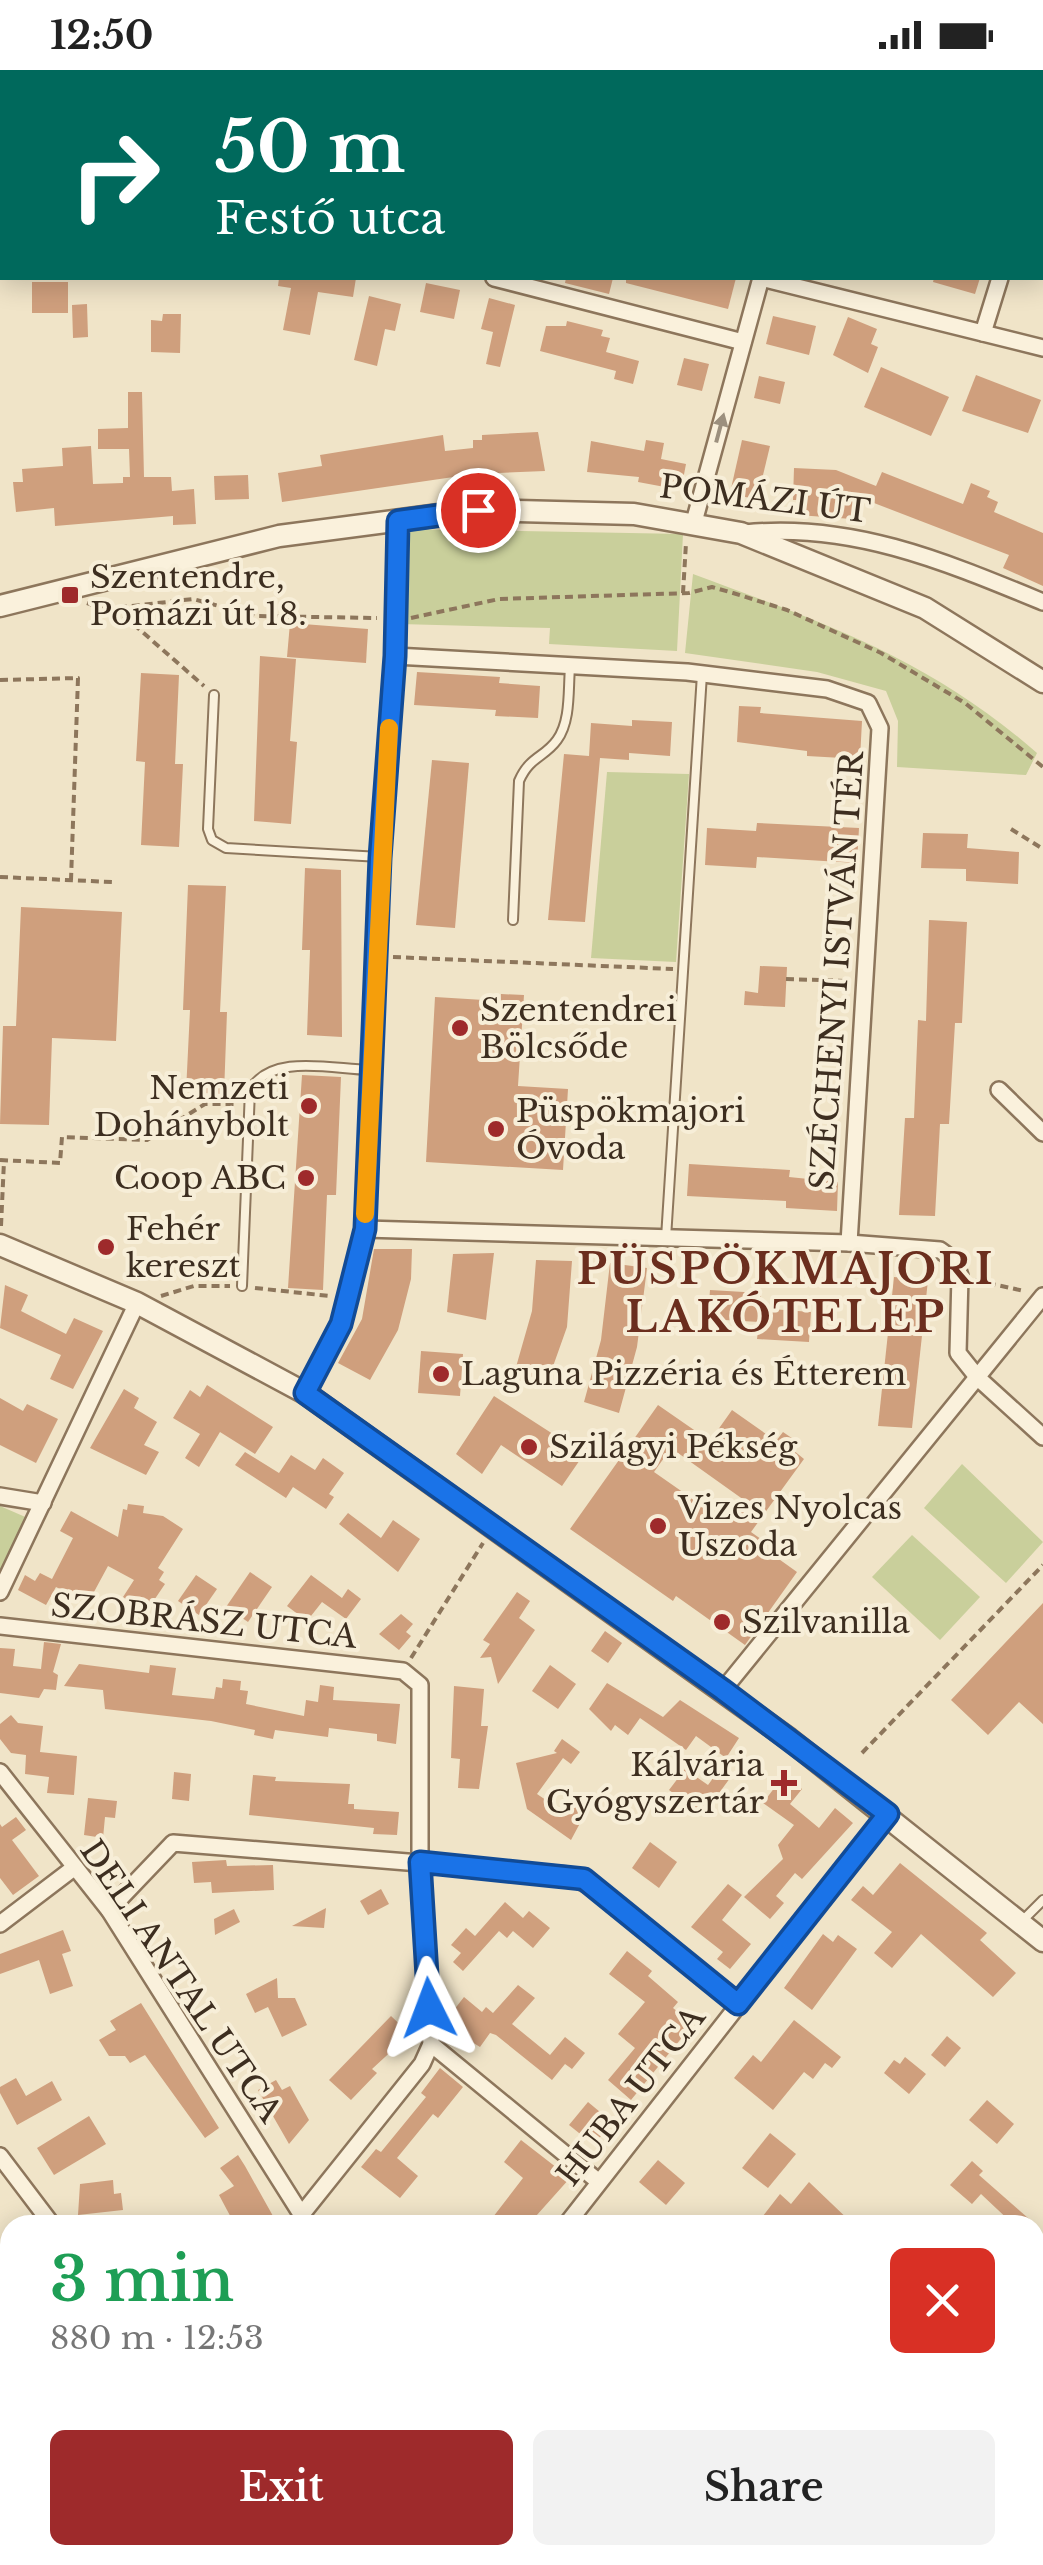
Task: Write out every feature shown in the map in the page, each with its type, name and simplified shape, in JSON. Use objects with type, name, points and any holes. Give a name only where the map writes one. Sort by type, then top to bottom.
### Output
[{"type":"street","points":[[502,280],[743,342]]},
{"type":"street","points":[[690,527],[760,280]]},
{"type":"street","points":[[769,280],[1043,348]]},
{"type":"street","points":[[983,333],[999,280]]},
{"type":"street","name":"POMÁZI ÚT","points":[[0,606],[279,536],[478,510],[556,510],[740,533],[784,529],[860,537],[938,558],[1043,602]]},
{"type":"street","points":[[305,1393],[341,1324],[365,1229],[369,1070],[395,656],[398,521]]},
{"type":"street","points":[[740,533],[926,608],[1043,682]]},
{"type":"street","name":"SZÉCHENYI ISTVÁN TÉR","points":[[395,656],[702,674],[826,688],[868,704],[876,713],[880,728],[849,1243]]},
{"type":"street","points":[[998,1090],[1043,1132]]},
{"type":"street","points":[[365,1229],[849,1243],[940,1250],[955,1261],[960,1276],[958,1353],[978,1378],[1043,1438]]},
{"type":"street","points":[[0,1245],[138,1303],[305,1393],[723,1690],[888,1814],[1043,1942]]},
{"type":"street","points":[[723,1690],[978,1378],[1035,1294]]},
{"type":"street","points":[[0,1592],[138,1303]]},
{"type":"street","points":[[0,1496],[43,1503]]},
{"type":"street","name":"SZOBRÁSZ UTCA","points":[[0,1626],[403,1670]]},
{"type":"street","points":[[309,2215],[422,2064],[431,2044],[420,1862],[420,1685],[414,1675],[403,1670]]},
{"type":"street","name":"DELI ANTAL UTCA","points":[[0,1772],[109,1910],[302,2215]]},
{"type":"street","name":"HUBA UTCA","points":[[574,2215],[888,1814]]},
{"type":"street","points":[[109,1910],[173,1843],[584,1879],[738,2004]]},
{"type":"street","points":[[0,1924],[75,1867]]},
{"type":"street","points":[[431,2044],[599,2182]]},
{"type":"street","points":[[0,2156],[45,2215]]},
{"type":"lane","points":[[513,920],[518,780],[527,762],[556,742],[565,723],[570,668]]},
{"type":"lane","points":[[666,1238],[702,674]]},
{"type":"lane","points":[[214,695],[208,829],[212,840],[226,848],[380,858]]},
{"type":"lane","points":[[242,1286],[250,1104],[259,1076],[277,1067],[369,1070]]},
{"type":"lane","points":[[1021,1922],[1043,1900]]},
{"type":"path","points":[[683,593],[690,527]]},
{"type":"path","points":[[78,586],[84,602],[123,615],[214,695]]},
{"type":"path","points":[[396,620],[499,599],[683,593],[712,587],[787,610],[881,653],[953,694],[1043,767]]},
{"type":"path","points":[[106,609],[193,599],[256,616],[377,618]]},
{"type":"path","points":[[0,680],[78,678],[71,880]]},
{"type":"path","points":[[1011,830],[1043,849]]},
{"type":"path","points":[[0,878],[112,882]]},
{"type":"path","points":[[375,956],[683,970]]},
{"type":"path","points":[[786,979],[864,981]]},
{"type":"path","points":[[0,1227],[2,1160],[60,1164],[62,1137],[147,1140],[205,1104],[250,1104]]},
{"type":"path","points":[[960,1276],[1035,1294]]},
{"type":"path","points":[[138,1303],[194,1286],[242,1286],[348,1298]]},
{"type":"path","points":[[403,1670],[494,1527]]},
{"type":"path","points":[[862,1753],[1043,1565]]},
{"type":"green space","points":[[404,529],[683,534],[677,651],[549,644],[550,628],[400,624]]},
{"type":"green space","points":[[693,574],[874,646],[956,692],[1037,753],[1026,775],[897,767],[898,721],[886,691],[817,672],[685,653]]},
{"type":"green space","points":[[607,772],[689,774],[676,962],[591,958]]},
{"type":"green space","points":[[962,1464],[1043,1542],[1006,1583],[924,1508]]},
{"type":"green space","points":[[0,1506],[30,1519],[0,1579]]},
{"type":"green space","points":[[912,1535],[980,1597],[940,1640],[872,1577]]},
{"type":"building","points":[[279,280],[356,280],[353,297],[318,292],[310,335],[283,330],[291,288],[278,286]]},
{"type":"building","points":[[566,280],[612,280],[609,294],[565,283]]},
{"type":"building","points":[[626,280],[735,280],[728,309]]},
{"type":"building","points":[[934,280],[979,280],[975,294]]},
{"type":"building","points":[[32,282],[68,282],[68,313],[32,313]]},
{"type":"building","points":[[426,283],[460,290],[454,319],[420,312]]},
{"type":"building","points":[[369,296],[401,304],[395,331],[385,329],[377,366],[354,360]]},
{"type":"building","points":[[489,298],[515,305],[500,367],[486,364],[493,332],[481,329]]},
{"type":"building","points":[[87,304],[88,337],[73,338],[72,305]]},
{"type":"building","points":[[163,314],[181,314],[180,353],[151,352],[151,320],[162,321]]},
{"type":"building","points":[[773,316],[816,326],[809,355],[766,344]]},
{"type":"building","points":[[848,317],[877,329],[871,344],[878,347],[868,373],[833,355]]},
{"type":"building","points":[[567,321],[603,330],[601,336],[610,338],[606,352],[639,361],[633,384],[614,379],[616,371],[540,351],[546,326],[566,326]]},
{"type":"building","points":[[684,358],[709,364],[702,391],[677,385]]},
{"type":"building","points":[[881,367],[949,397],[931,436],[864,407]]},
{"type":"building","points":[[976,375],[1041,400],[1028,433],[962,411]]},
{"type":"building","points":[[759,376],[785,382],[780,404],[754,398]]},
{"type":"building","points":[[128,392],[142,392],[144,477],[171,477],[172,491],[194,489],[196,524],[173,525],[173,516],[55,526],[54,508],[16,512],[13,482],[23,482],[22,469],[63,466],[62,448],[91,446],[93,484],[123,483],[123,477],[130,477],[129,449],[98,449],[98,429],[128,428]]},
{"type":"building","points":[[538,432],[545,471],[474,474],[282,502],[278,473],[322,466],[320,455],[443,435],[445,451],[473,448],[473,440],[482,440],[482,435]]},
{"type":"building","points":[[646,440],[664,443],[661,459],[686,464],[681,490],[638,482],[639,477],[587,472],[591,441],[644,451]]},
{"type":"building","points":[[742,440],[770,446],[757,500],[730,493]]},
{"type":"building","points":[[794,468],[836,470],[876,486],[882,472],[963,504],[971,483],[990,491],[987,497],[998,502],[994,512],[1043,533],[1043,586],[1003,568],[1009,555],[861,498],[852,519],[798,515],[799,500],[793,500]]},
{"type":"building","points":[[248,475],[249,499],[215,500],[214,476]]},
{"type":"building","points":[[290,623],[368,629],[366,663],[287,657]]},
{"type":"building","points":[[260,656],[296,659],[290,741],[297,742],[291,824],[254,821]]},
{"type":"building","points":[[417,672],[500,677],[499,683],[540,686],[538,718],[495,716],[496,710],[414,705]]},
{"type":"building","points":[[141,673],[179,675],[175,764],[183,764],[179,847],[141,845],[145,762],[136,761]]},
{"type":"building","points":[[739,706],[761,707],[760,713],[862,721],[860,759],[807,756],[807,751],[737,742]]},
{"type":"building","points":[[632,720],[672,722],[670,756],[629,753],[629,760],[600,758],[585,922],[548,920],[564,754],[589,756],[591,723],[632,726]]},
{"type":"building","points":[[432,760],[469,763],[455,928],[416,925]]},
{"type":"building","points":[[757,823],[859,828],[857,863],[757,857],[756,868],[705,865],[707,828],[756,831]]},
{"type":"building","points":[[923,833],[968,834],[967,848],[1019,852],[1018,884],[966,881],[966,869],[921,868]]},
{"type":"building","points":[[305,868],[341,870],[342,1037],[307,1035],[310,950],[302,950]]},
{"type":"building","points":[[188,885],[226,886],[220,1012],[227,1012],[224,1094],[186,1092],[190,1010],[183,1010]]},
{"type":"building","points":[[21,907],[122,912],[116,1041],[52,1038],[49,1125],[0,1124],[3,1026],[16,1026]]},
{"type":"building","points":[[929,920],[967,922],[962,1023],[955,1023],[949,1124],[940,1124],[935,1216],[899,1215],[905,1118],[914,1118],[918,1020],[926,1021]]},
{"type":"building","points":[[760,966],[787,967],[785,1007],[744,1005],[745,991],[758,993]]},
{"type":"building","points":[[501,994],[524,995],[518,1086],[568,1089],[563,1170],[426,1162],[435,997],[500,1001]]},
{"type":"building","points":[[302,1075],[341,1077],[336,1195],[327,1195],[323,1290],[288,1288]]},
{"type":"building","points":[[689,1164],[790,1170],[789,1177],[838,1182],[837,1211],[786,1208],[786,1201],[687,1196]]},
{"type":"building","points":[[374,1249],[412,1249],[411,1279],[398,1330],[370,1380],[338,1363],[362,1319]]},
{"type":"building","points":[[494,1253],[486,1320],[447,1312],[453,1254]]},
{"type":"building","points":[[536,1260],[572,1261],[567,1327],[546,1386],[516,1367],[532,1311]]},
{"type":"building","points":[[610,1263],[647,1268],[637,1347],[619,1413],[584,1402],[601,1340]]},
{"type":"building","points":[[894,1277],[928,1280],[912,1428],[878,1426]]},
{"type":"building","points":[[5,1285],[28,1295],[21,1311],[66,1334],[74,1318],[103,1331],[73,1389],[50,1379],[61,1355],[0,1328]]},
{"type":"building","points":[[710,1290],[761,1293],[760,1308],[811,1312],[809,1342],[757,1339],[759,1322],[708,1319]]},
{"type":"building","points":[[421,1351],[463,1354],[460,1396],[418,1393]]},
{"type":"building","points":[[207,1385],[273,1427],[255,1454],[220,1432],[199,1467],[185,1458],[200,1434],[173,1418],[190,1390],[200,1397]]},
{"type":"building","points":[[124,1389],[139,1398],[134,1408],[157,1422],[144,1445],[159,1452],[146,1475],[90,1448]]},
{"type":"building","points":[[494,1396],[584,1454],[562,1486],[501,1445],[482,1474],[456,1454]]},
{"type":"building","points":[[0,1398],[23,1411],[27,1404],[58,1419],[36,1463],[0,1445]]},
{"type":"building","name":"Vizes Nyolcas Uszoda","points":[[658,1405],[710,1441],[732,1410],[776,1441],[783,1432],[799,1443],[793,1450],[804,1459],[751,1532],[765,1542],[762,1547],[797,1572],[745,1645],[676,1596],[673,1601],[570,1529]],"holes":[[[671,1448],[744,1500],[727,1523],[654,1472]]]},
{"type":"building","points":[[245,1452],[279,1473],[291,1455],[315,1470],[323,1458],[344,1473],[329,1494],[334,1497],[326,1509],[293,1487],[286,1498],[235,1465]]},
{"type":"building","points":[[128,1504],[144,1506],[143,1513],[163,1516],[183,1529],[158,1568],[164,1572],[159,1580],[165,1584],[146,1612],[123,1597],[134,1580],[108,1566],[88,1603],[56,1587],[46,1605],[18,1590],[25,1575],[35,1581],[40,1573],[52,1579],[73,1538],[60,1531],[71,1511],[118,1537],[123,1509],[127,1510]]},
{"type":"building","points":[[348,1513],[381,1538],[393,1520],[420,1539],[398,1572],[339,1524]]},
{"type":"building","points":[[250,1572],[272,1587],[248,1622],[226,1607]]},
{"type":"building","points":[[196,1575],[217,1589],[199,1615],[178,1601]]},
{"type":"building","points":[[311,1575],[342,1598],[348,1589],[361,1599],[346,1619],[322,1602],[307,1621],[287,1606]]},
{"type":"building","points":[[517,1592],[530,1601],[519,1618],[535,1630],[498,1684],[491,1657],[480,1658],[490,1644],[483,1640]]},
{"type":"building","points":[[1043,1603],[1043,1724],[1019,1702],[988,1735],[951,1700]]},
{"type":"building","points":[[401,1614],[413,1624],[406,1632],[411,1636],[399,1650],[379,1634]]},
{"type":"building","points":[[605,1631],[622,1643],[608,1663],[591,1651]]},
{"type":"building","points":[[44,1642],[61,1644],[53,1672],[58,1675],[56,1690],[44,1689],[39,1698],[0,1693],[0,1648],[15,1649],[13,1666],[41,1669]]},
{"type":"building","points":[[79,1664],[149,1673],[150,1665],[176,1668],[172,1695],[214,1699],[216,1687],[222,1688],[223,1679],[241,1681],[240,1690],[248,1691],[246,1704],[304,1716],[306,1700],[318,1702],[320,1685],[334,1687],[333,1700],[400,1704],[396,1744],[377,1741],[377,1734],[329,1728],[328,1737],[275,1730],[273,1739],[254,1735],[255,1730],[211,1721],[105,1709],[103,1690],[64,1686]]},
{"type":"building","points":[[550,1665],[576,1684],[558,1709],[532,1691]]},
{"type":"building","points":[[607,1683],[663,1717],[680,1700],[739,1738],[726,1758],[696,1736],[686,1750],[640,1718],[628,1735],[615,1725],[611,1731],[589,1709]]},
{"type":"building","points":[[454,1686],[484,1689],[481,1726],[488,1726],[479,1789],[458,1788],[460,1759],[451,1758]]},
{"type":"building","points":[[11,1715],[18,1723],[43,1726],[40,1752],[77,1756],[74,1795],[47,1793],[49,1777],[25,1774],[26,1755],[11,1753],[0,1739],[0,1724]]},
{"type":"building","points":[[562,1739],[580,1752],[571,1764],[563,1758],[537,1794],[562,1811],[571,1800],[586,1812],[571,1840],[527,1809],[516,1763],[557,1753],[554,1751]]},
{"type":"building","points":[[722,1766],[733,1774],[703,1815],[669,1790],[685,1769],[708,1785]]},
{"type":"building","points":[[174,1772],[191,1774],[189,1801],[172,1799]]},
{"type":"building","points":[[253,1775],[276,1777],[275,1781],[350,1784],[348,1804],[354,1804],[354,1809],[399,1812],[397,1835],[373,1834],[374,1828],[249,1815]]},
{"type":"building","points":[[784,1775],[802,1789],[790,1804],[819,1828],[835,1808],[853,1823],[802,1879],[795,1873],[776,1896],[784,1903],[770,1919],[744,1897],[783,1859],[778,1845],[794,1825],[763,1803]]},
{"type":"building","points":[[88,1798],[117,1801],[115,1818],[105,1817],[103,1838],[84,1835]]},
{"type":"building","points":[[16,1817],[26,1830],[12,1840],[39,1876],[13,1895],[0,1878],[0,1824],[2,1827]]},
{"type":"building","points":[[650,1842],[677,1862],[659,1888],[632,1868]]},
{"type":"building","points":[[226,1860],[227,1866],[273,1865],[274,1890],[212,1893],[211,1882],[194,1883],[192,1862]]},
{"type":"building","points":[[900,1863],[987,1933],[980,1940],[1016,1973],[993,1997],[921,1934],[892,1968],[874,1953],[892,1932],[851,1900],[863,1886],[873,1895]]},
{"type":"building","points":[[728,1884],[742,1895],[722,1920],[751,1944],[730,1969],[717,1959],[723,1952],[691,1927]]},
{"type":"building","points":[[381,1889],[389,1904],[368,1915],[360,1901]]},
{"type":"building","points":[[505,1902],[523,1918],[529,1911],[550,1928],[533,1948],[513,1931],[507,1938],[499,1931],[463,1971],[453,1962],[461,1953],[451,1945],[466,1928],[475,1936]]},
{"type":"building","points":[[326,1908],[324,1928],[292,1926]]},
{"type":"building","points":[[234,1909],[240,1922],[215,1935],[214,1919]]},
{"type":"building","points":[[63,1930],[71,1951],[62,1954],[73,1986],[50,1994],[39,1960],[0,1974],[0,1954]]},
{"type":"building","points":[[823,1934],[833,1942],[838,1935],[857,1949],[812,2010],[784,1988]]},
{"type":"building","points":[[627,1951],[652,1971],[648,1976],[678,2002],[673,2008],[693,2024],[631,2100],[608,2080],[635,2048],[618,2034],[645,2002],[609,1974]]},
{"type":"building","points":[[277,1978],[278,1998],[295,1998],[307,2025],[282,2037],[268,2007],[255,2013],[246,1994]]},
{"type":"building","points":[[518,1985],[535,1998],[512,2024],[550,2055],[565,2037],[585,2053],[572,2069],[565,2064],[552,2080],[496,2035],[490,2033],[480,2047],[443,2024],[464,1997],[482,2012],[486,2007],[493,2013]]},
{"type":"building","points":[[141,2003],[219,2128],[205,2138],[145,2055],[130,2063],[125,2056],[109,2056],[99,2040],[116,2030],[110,2021]]},
{"type":"building","points":[[391,2016],[410,2034],[372,2069],[377,2073],[351,2100],[329,2080]]},
{"type":"building","points":[[794,2020],[841,2057],[832,2068],[825,2063],[813,2079],[804,2072],[773,2110],[734,2078],[753,2055],[761,2062]]},
{"type":"building","points":[[947,2036],[961,2048],[945,2067],[931,2055]]},
{"type":"building","points":[[905,2057],[926,2074],[909,2094],[884,2073],[894,2060],[900,2064]]},
{"type":"building","points":[[440,2068],[463,2087],[438,2118],[433,2114],[397,2158],[418,2176],[400,2198],[361,2167],[376,2149],[381,2152],[426,2097],[421,2093]]},
{"type":"building","points":[[16,2078],[26,2096],[52,2081],[62,2100],[17,2125],[0,2093],[0,2087]]},
{"type":"building","points":[[276,2080],[282,2090],[290,2086],[309,2120],[289,2144],[258,2090]]},
{"type":"building","points":[[987,2100],[1014,2124],[997,2144],[969,2120]]},
{"type":"building","points":[[588,2102],[612,2122],[594,2145],[569,2125]]},
{"type":"building","points":[[89,2116],[106,2144],[54,2175],[37,2148]]},
{"type":"building","points":[[770,2133],[796,2154],[768,2188],[742,2168]]},
{"type":"building","points":[[521,2140],[570,2178],[537,2215],[495,2215],[523,2178],[504,2162]]},
{"type":"building","points":[[238,2155],[272,2215],[230,2215],[219,2195],[234,2186],[220,2168]]},
{"type":"building","points":[[658,2160],[685,2183],[666,2205],[639,2182]]},
{"type":"building","points":[[972,2161],[983,2171],[979,2175],[1025,2215],[1003,2215],[981,2194],[972,2204],[950,2185]]},
{"type":"building","points":[[113,2180],[114,2194],[121,2193],[123,2210],[78,2215],[80,2184]]},
{"type":"building","points":[[809,2182],[844,2215],[764,2215],[780,2194],[791,2204]]},
{"type":"slow traffic","points":[[365,1214],[389,728]]},
{"type":"place","name":"Szentendre, Pomázi út 18.","points":[[70,595]]},
{"type":"place","name":"Szentendrei Bölcsőde","points":[[460,1028]]},
{"type":"place","name":"Nemzeti Dohánybolt","points":[[309,1106]]},
{"type":"place","name":"Püspökmajori Óvoda","points":[[496,1129]]},
{"type":"place","name":"Coop ABC","points":[[306,1178]]},
{"type":"place","name":"Fehér kereszt","points":[[106,1247]]},
{"type":"place","name":"Laguna Pizzéria és Étterem","points":[[441,1374]]},
{"type":"place","name":"Szilágyi Pékség","points":[[529,1447]]},
{"type":"place","name":"Vizes Nyolcas Uszoda","points":[[658,1526]]},
{"type":"place","name":"Szilvanilla","points":[[722,1622]]},
{"type":"place","name":"Kálvária Gyógyszertár","points":[[784,1783]]},
{"type":"district","name":"PÜSPÖKMAJORI LAKÓTELEP","points":[[786,1293]]},
{"type":"route","points":[[429,2008],[420,1862],[584,1879],[738,2004],[888,1814],[723,1690],[305,1393],[341,1324],[365,1229],[369,1070],[395,656],[398,521],[478,510]]}]
